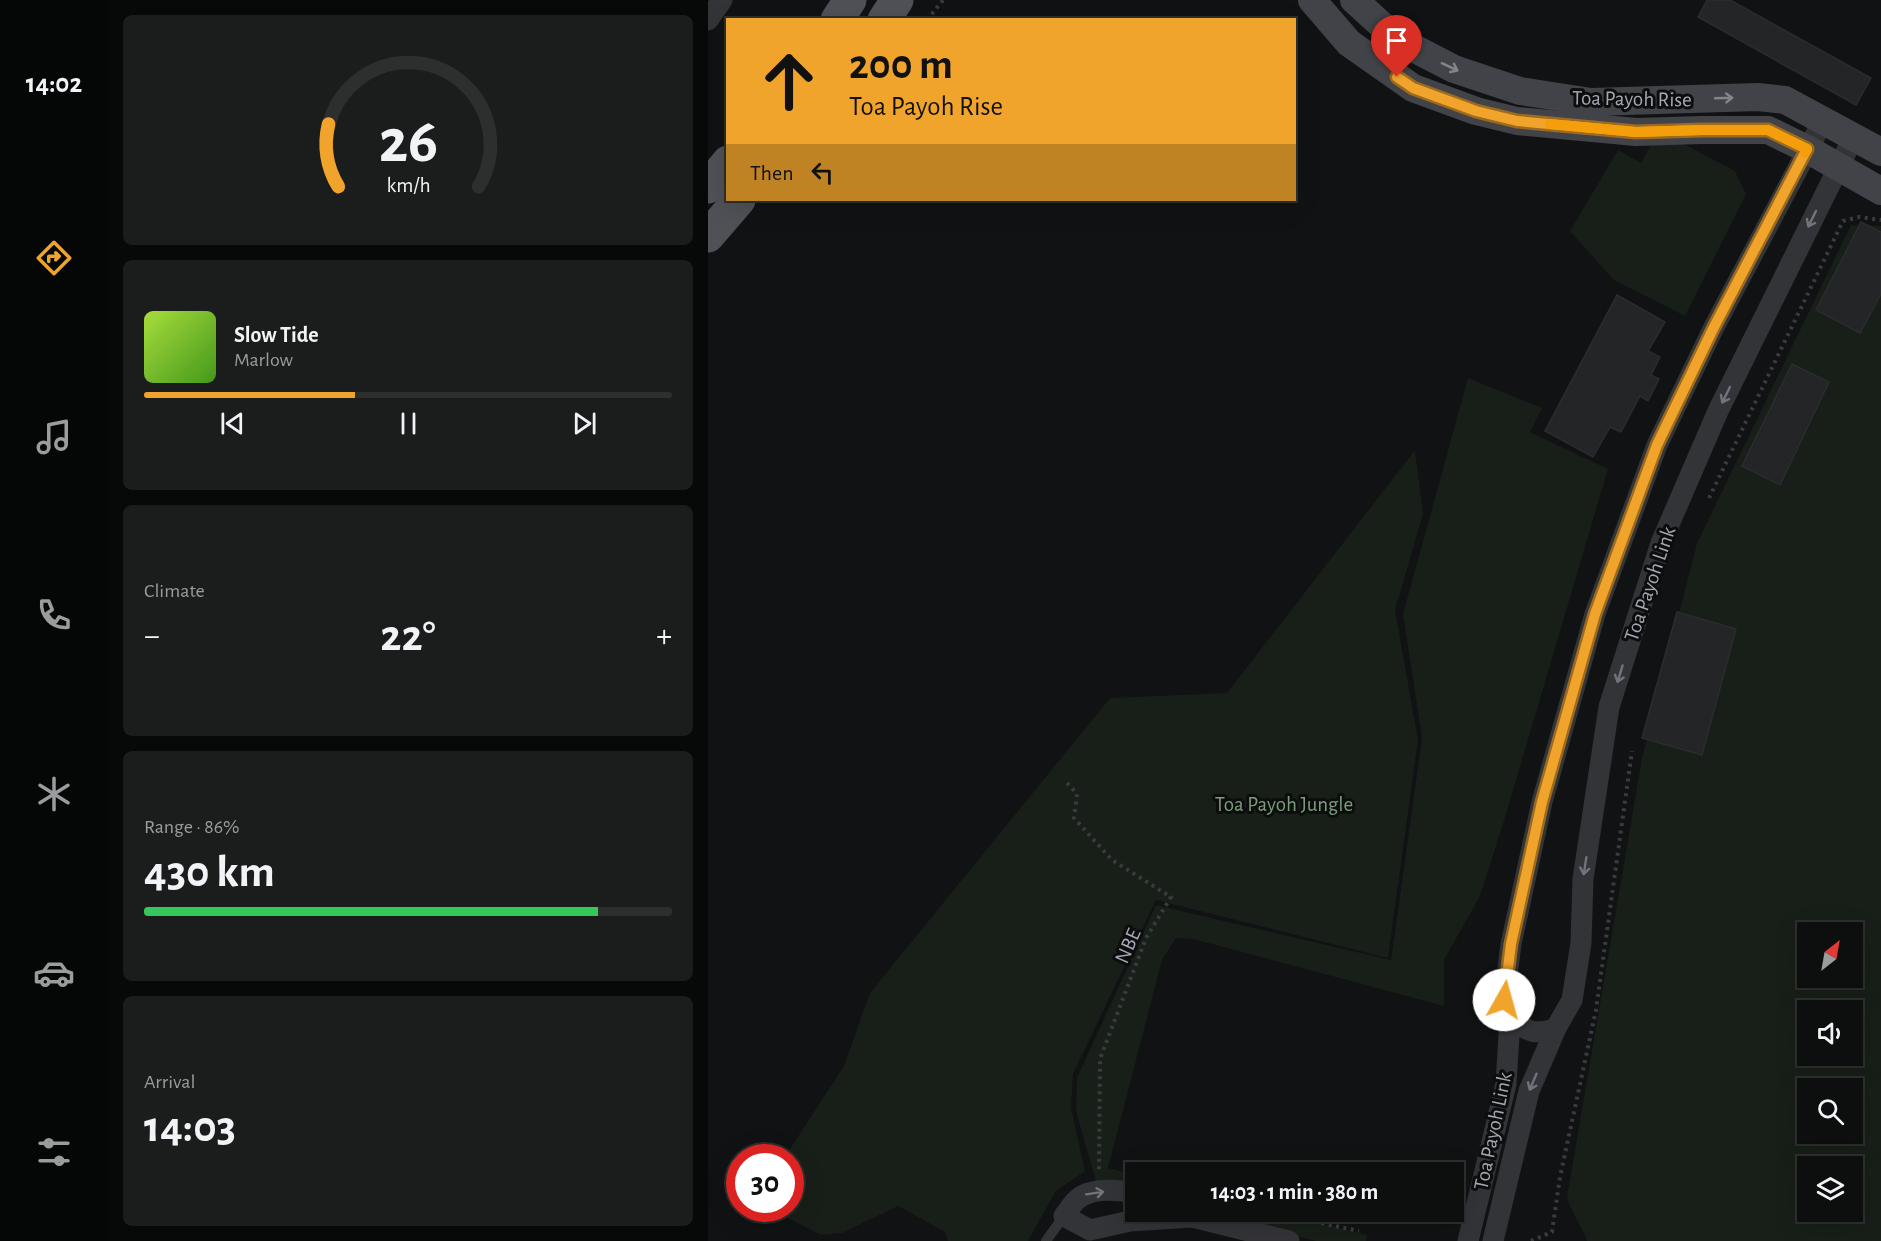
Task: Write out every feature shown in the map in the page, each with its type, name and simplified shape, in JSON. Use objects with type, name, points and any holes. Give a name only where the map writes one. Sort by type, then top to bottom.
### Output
[{"type":"main road","points":[[838,18],[850,0]]},
{"type":"main road","points":[[885,18],[897,0]]},
{"type":"main road","name":"Toa Payoh Rise","points":[[1312,0],[1348,43],[1413,88],[1476,111],[1517,121],[1636,132],[1768,130],[1807,149],[1881,191]]},
{"type":"main road","name":"Toa Payoh Rise","points":[[1354,0],[1398,40],[1454,69],[1520,91],[1591,102],[1758,97],[1785,100],[1881,152]]},
{"type":"main road","points":[[708,187],[726,164]]},
{"type":"main road","points":[[708,236],[739,201]]},
{"type":"street","points":[[708,20],[722,0]]},
{"type":"street","points":[[1807,149],[1824,120]]},
{"type":"street","points":[[1838,167],[1854,136]]},
{"type":"street","name":"Toa Payoh Link","points":[[1468,1241],[1506,1083],[1509,1019],[1504,1000],[1511,944],[1542,802],[1595,614],[1657,445],[1713,329],[1807,149]]},
{"type":"street","name":"Toa Payoh Link","points":[[1493,1241],[1529,1091],[1556,1028],[1572,1000],[1581,944],[1583,879],[1609,707],[1661,543],[1718,411],[1838,167]]},
{"type":"street","points":[[1509,1019],[1531,1032],[1543,1033],[1556,1028]]},
{"type":"street","points":[[1125,1191],[1091,1192],[1079,1197],[1064,1216],[1087,1236],[1127,1222]]},
{"type":"street","points":[[1214,1222],[1289,1241]]},
{"type":"lane","points":[[1046,1241],[1064,1216]]},
{"type":"path","points":[[929,18],[943,0]]},
{"type":"path","points":[[1709,498],[1843,221],[1859,217],[1881,220]]},
{"type":"path","name":"NBE","points":[[1067,783],[1077,794],[1074,818],[1112,860],[1172,897],[1146,938],[1100,1059],[1099,1174]]},
{"type":"path","points":[[1314,1222],[1359,1232]]},
{"type":"path","points":[[1531,1241],[1552,1232]]},
{"type":"green space","points":[[1659,131],[1735,171],[1746,194],[1685,316],[1614,280],[1570,231],[1618,150],[1641,163]]},
{"type":"green space","points":[[1851,225],[1881,226],[1881,1241],[1587,1241],[1571,1209],[1567,1197],[1642,758],[1697,543]]},
{"type":"green space","points":[[1468,378],[1542,408],[1530,432],[1608,469],[1480,896],[1444,960],[1444,1006],[1193,939],[1176,938],[1162,960],[1108,1168],[1125,1172],[1125,1192],[1097,1185],[1076,1111],[1077,1078],[1156,905],[1391,960],[1422,738],[1403,614]]},
{"type":"green space","name":"Toa Payoh Jungle","points":[[1415,450],[1423,514],[1395,610],[1418,740],[1388,958],[1156,900],[1073,1074],[1071,1108],[1085,1171],[1055,1192],[1028,1241],[948,1241],[945,1232],[898,1206],[842,1233],[821,1235],[796,1222],[804,1222],[804,1144],[793,1144],[844,1066],[870,993],[1110,698],[1227,693]]},
{"type":"green space","points":[[1242,1222],[1316,1222],[1367,1235],[1366,1241],[1316,1241]]},
{"type":"building","points":[[1707,0],[1730,0],[1871,78],[1856,105],[1698,17]]},
{"type":"building","points":[[1861,222],[1881,232],[1881,294],[1860,333],[1816,310]]},
{"type":"building","points":[[1617,295],[1665,322],[1648,351],[1660,357],[1651,375],[1659,379],[1648,401],[1640,396],[1621,432],[1610,427],[1593,457],[1545,431]]},
{"type":"building","points":[[1792,364],[1829,382],[1780,485],[1742,466]]},
{"type":"building","points":[[1677,612],[1736,629],[1702,755],[1642,738]]},
{"type":"slow traffic","points":[[1550,124],[1636,132],[1768,130],[1807,149],[1805,153]]},
{"type":"route","points":[[1397,77],[1413,88],[1476,111],[1517,121],[1636,132],[1768,130],[1807,149],[1713,329],[1657,445],[1595,614],[1542,802],[1511,944],[1504,1000]]}]
